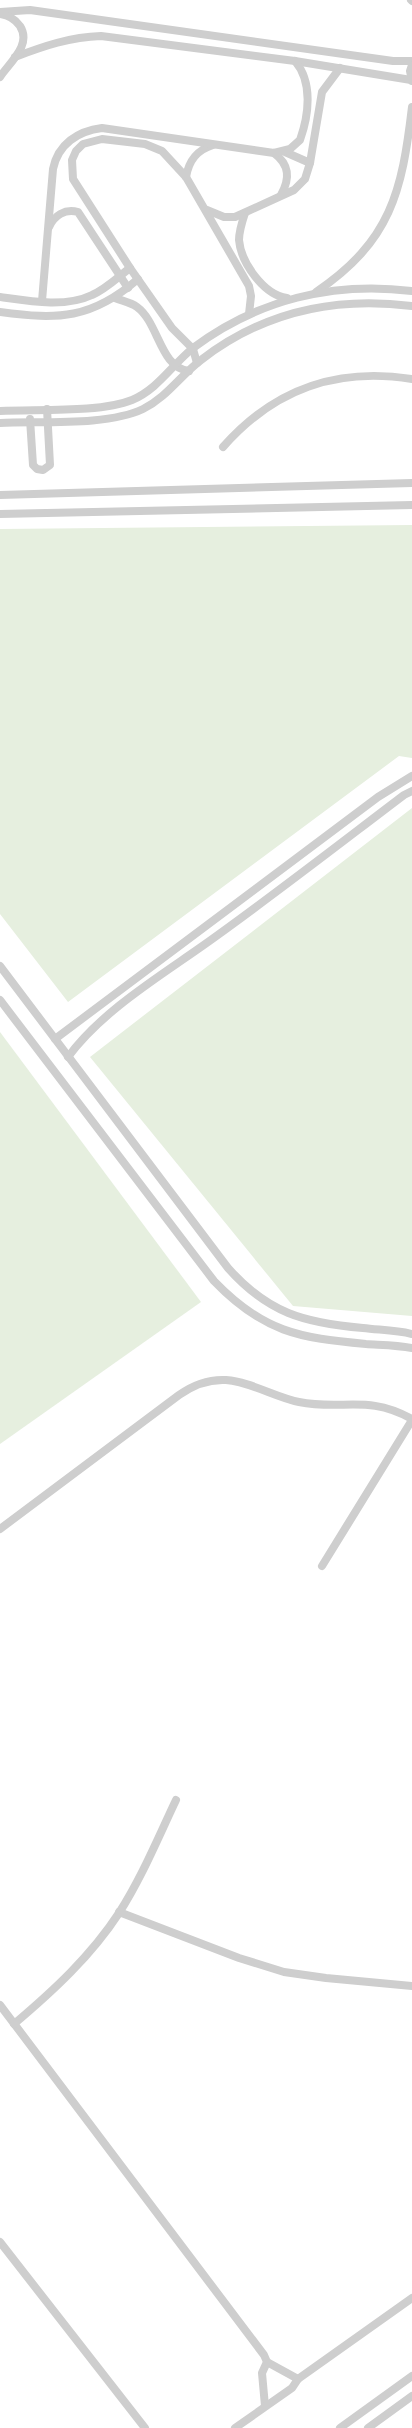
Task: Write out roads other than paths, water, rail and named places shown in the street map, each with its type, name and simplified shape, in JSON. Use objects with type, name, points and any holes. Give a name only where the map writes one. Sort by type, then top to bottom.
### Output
[{"type":"street","points":[[0,13],[30,10],[383,60],[412,61]]},
{"type":"street","points":[[0,13],[16,22],[23,33],[22,46],[0,77]]},
{"type":"street","points":[[0,62],[58,41],[101,36],[295,61],[412,80],[410,71],[412,65]]},
{"type":"street","points":[[285,152],[300,140],[308,97],[305,77],[295,61]]},
{"type":"street","points":[[205,209],[224,217],[244,213],[301,185],[310,163],[322,92],[340,68]]},
{"type":"street","points":[[314,294],[357,259],[375,238],[389,214],[405,163],[412,107]]},
{"type":"street","points":[[42,301],[54,164],[62,148],[70,139],[80,133],[102,128],[274,153],[285,152],[310,163]]},
{"type":"street","points":[[152,145],[153,135]]},
{"type":"street","points":[[197,363],[193,349],[172,328],[130,268],[73,179],[72,160],[76,151],[83,144],[102,139],[152,145],[162,151],[186,177],[248,286],[251,296],[249,314]]},
{"type":"street","points":[[186,177],[188,168],[198,152],[214,144]]},
{"type":"street","points":[[274,153],[284,163],[288,176],[281,196]]},
{"type":"street","points":[[48,229],[55,217],[68,212],[78,212],[128,288]]},
{"type":"street","points":[[84,220],[94,213]]},
{"type":"street","points":[[244,213],[239,239],[244,256],[256,277],[267,290],[288,299]]},
{"type":"street","points":[[0,297],[42,301],[70,301],[85,298],[99,291],[130,268]]},
{"type":"street","points":[[0,312],[34,316],[74,314],[100,306],[115,298],[138,279]]},
{"type":"street","points":[[0,411],[119,405],[150,390],[193,349],[249,314],[288,299],[314,294],[367,288],[412,291]]},
{"type":"street","points":[[115,298],[131,303],[142,311],[174,366],[188,371]]},
{"type":"street","points":[[0,423],[105,419],[124,416],[142,410],[158,400],[197,363],[250,328],[290,313],[353,302],[412,306]]},
{"type":"street","points":[[223,448],[250,420],[265,408],[281,398],[317,383],[354,376],[374,375],[412,379]]},
{"type":"street","points":[[30,409],[33,465],[40,470],[46,469],[50,465],[47,408]]},
{"type":"street","points":[[0,495],[412,483]]},
{"type":"street","points":[[0,514],[412,505]]},
{"type":"street","points":[[55,1039],[378,797],[412,776]]},
{"type":"street","points":[[68,1057],[89,1032],[134,995],[412,791]]},
{"type":"street","points":[[0,966],[228,1268],[255,1294],[280,1311],[324,1325],[412,1334]]},
{"type":"street","points":[[0,1000],[214,1282],[232,1300],[252,1316],[275,1328],[300,1336],[412,1348]]},
{"type":"street","points":[[0,1529],[179,1395],[206,1382],[236,1382],[279,1397],[302,1402],[375,1404],[388,1407],[412,1419],[322,1566]]},
{"type":"street","points":[[14,2024],[78,1966],[120,1912],[146,1865],[176,1800]]},
{"type":"street","points":[[120,1912],[239,1958],[284,1972],[412,1986]]},
{"type":"street","points":[[0,2005],[267,2362],[298,2379]]},
{"type":"street","points":[[0,2242],[145,2428]]},
{"type":"street","points":[[235,2428],[292,2388],[298,2379],[412,2298]]},
{"type":"street","points":[[265,2406],[262,2373],[267,2362]]},
{"type":"street","points":[[340,2428],[412,2376]]},
{"type":"street","points":[[368,2428],[412,2396]]}]
